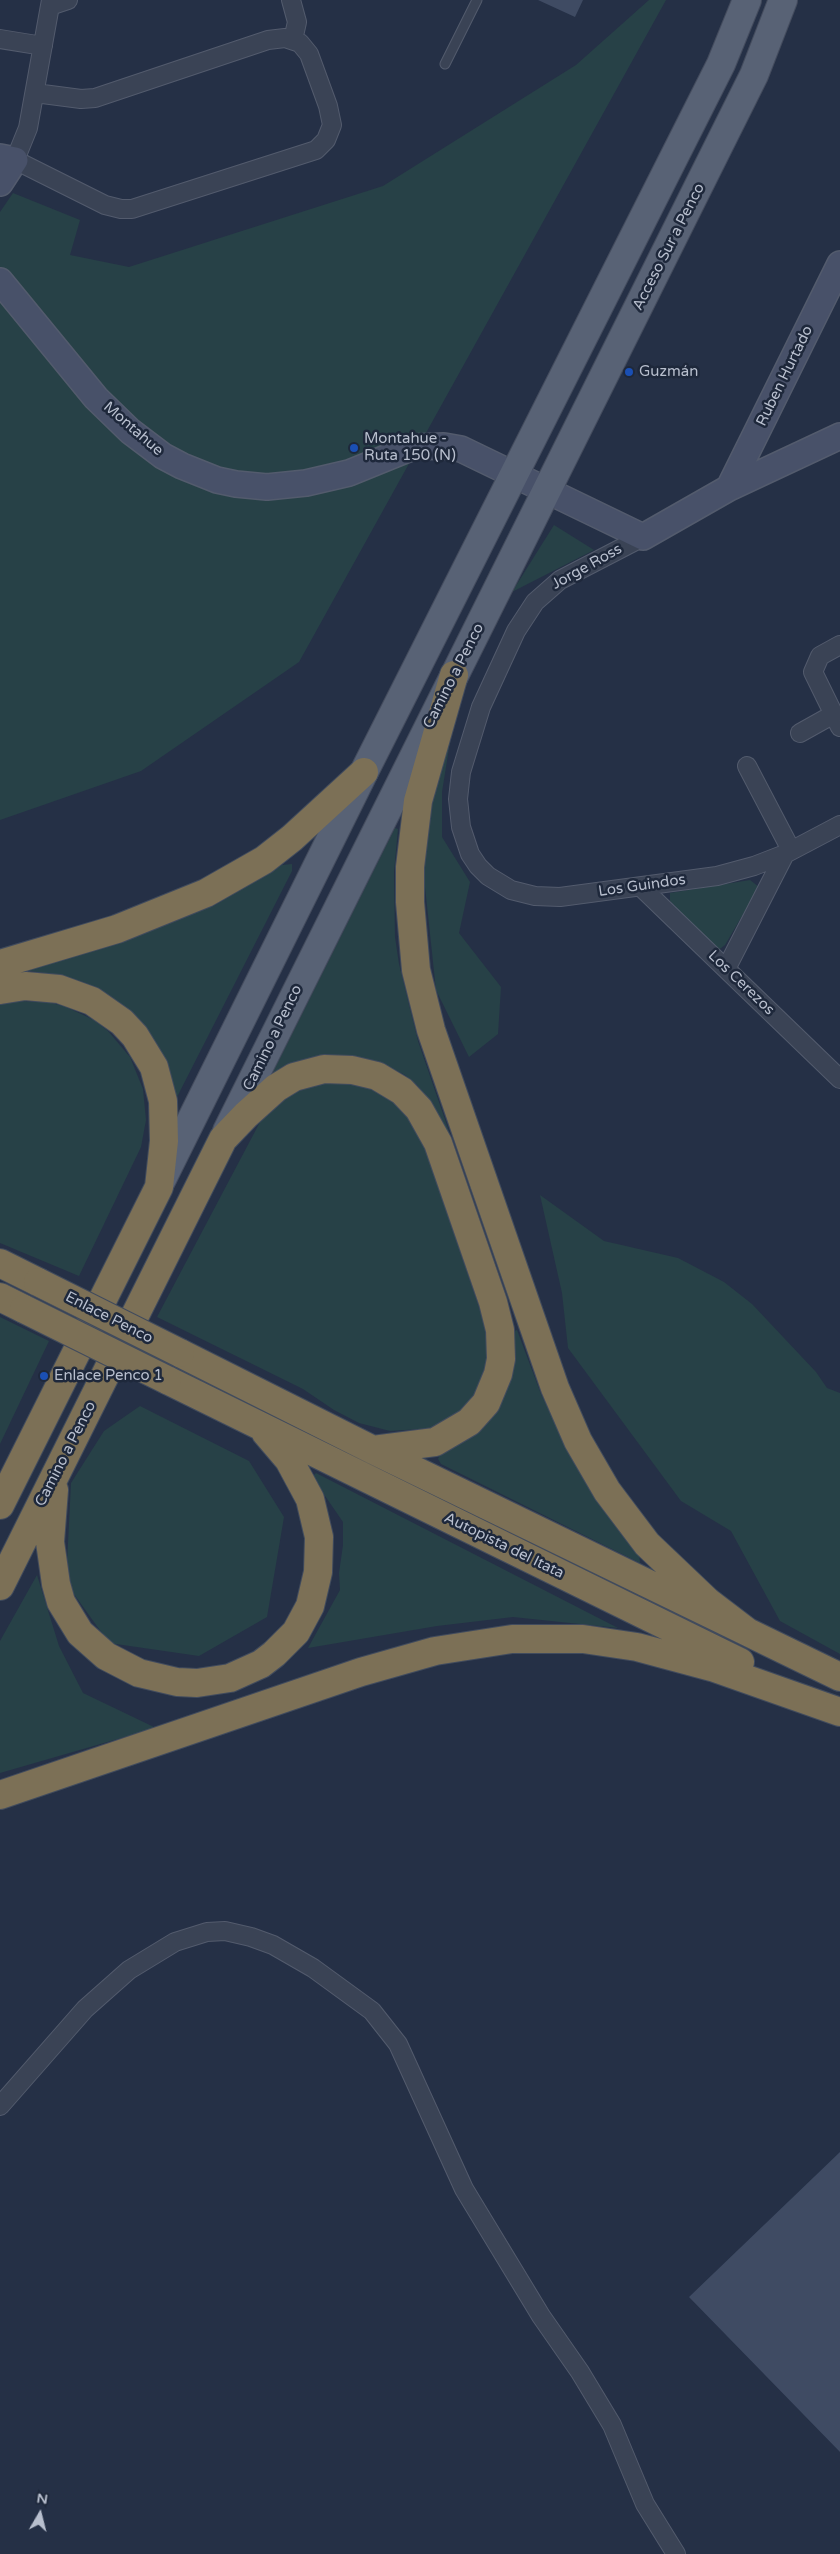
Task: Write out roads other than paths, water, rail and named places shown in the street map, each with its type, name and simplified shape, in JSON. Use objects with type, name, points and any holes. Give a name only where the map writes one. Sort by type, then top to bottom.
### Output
[{"type":"highway","points":[[454,675],[418,801],[410,867],[410,902],[414,953],[431,1030],[555,1388],[578,1441],[607,1491],[647,1544],[708,1602],[746,1631]]},
{"type":"highway","points":[[0,964],[124,927],[206,893],[264,860],[292,838],[364,772]]},
{"type":"highway","points":[[0,990],[42,987],[76,994],[107,1009],[135,1036],[154,1067],[163,1101],[164,1141],[158,1187],[0,1505]]},
{"type":"highway","points":[[223,1139],[276,1088],[294,1078],[324,1069],[365,1072],[390,1082],[412,1101],[433,1132],[498,1316],[502,1345],[498,1374],[486,1403],[459,1430],[435,1442],[373,1450]]},
{"type":"highway","name":"Camino a Penco","points":[[0,1586],[223,1139]]},
{"type":"highway","name":"Enlace Penco","points":[[0,1263],[180,1353]]},
{"type":"highway","name":"Enlace Penco","points":[[12,1303],[167,1380]]},
{"type":"highway","name":"Autopista del Itata","points":[[180,1353],[373,1450],[840,1677]]},
{"type":"highway","name":"Autopista del Itata","points":[[167,1380],[840,1712]]},
{"type":"highway","points":[[58,1469],[51,1517],[52,1566],[61,1602],[80,1633],[106,1656],[139,1673],[177,1682],[222,1679],[261,1664],[286,1644],[307,1613],[318,1572],[319,1537],[310,1499],[289,1460],[258,1425]]},
{"type":"highway","points":[[0,1795],[361,1672],[435,1651],[490,1641],[561,1638],[637,1647],[715,1668],[840,1712]]},
{"type":"main road","points":[[158,1187],[364,772],[721,64],[747,0]]},
{"type":"main road","name":"Acceso Sur a Penco","points":[[547,491],[754,75],[784,0]]},
{"type":"main road","name":"Camino a Penco","points":[[223,1139],[547,491]]},
{"type":"street","points":[[0,183],[7,159],[26,138],[51,3],[68,0]]},
{"type":"street","points":[[290,0],[297,22],[293,40]]},
{"type":"street","points":[[7,159],[105,205],[121,210],[142,206],[316,150],[330,134],[331,115],[309,54],[305,48],[293,40],[276,38],[268,40],[95,98],[81,99],[35,93]]},
{"type":"street","points":[[0,39],[43,46]]},
{"type":"street","name":"Ruben Hurtado","points":[[729,488],[840,264]]},
{"type":"street","name":"Montahue","points":[[0,281],[113,415],[163,456],[199,474],[217,480],[254,486],[306,484],[348,473],[398,451],[428,445],[460,449],[643,537]]},
{"type":"street","name":"Jorge Ross","points":[[499,884],[488,876],[470,854],[459,812],[461,772],[473,729],[486,693],[516,631],[535,602],[560,580],[643,537],[729,488],[840,436]]},
{"type":"street","points":[[800,733],[837,720],[813,672],[820,656],[840,645]]},
{"type":"street","points":[[726,969],[788,852],[747,766]]},
{"type":"street","name":"Los Guindos","points":[[499,884],[523,894],[547,898],[717,876],[754,866],[788,852],[840,825]]},
{"type":"street","name":"Los Cerezos","points":[[641,887],[840,1079]]},
{"type":"street","points":[[0,2106],[85,2009],[129,1970],[175,1942],[206,1932],[225,1931],[251,1937],[273,1945],[313,1968],[372,2011],[398,2044],[464,2189],[541,2316],[580,2372],[612,2425],[645,2504],[676,2554]]},
{"type":"lane","points":[[445,64],[477,0]]},
{"type":"place","name":"Guzmán","points":[[629,372]]},
{"type":"place","name":"Montahue - Ruta 150 (N)","points":[[354,448]]},
{"type":"place","name":"Enlace Penco 1","points":[[44,1376]]}]
